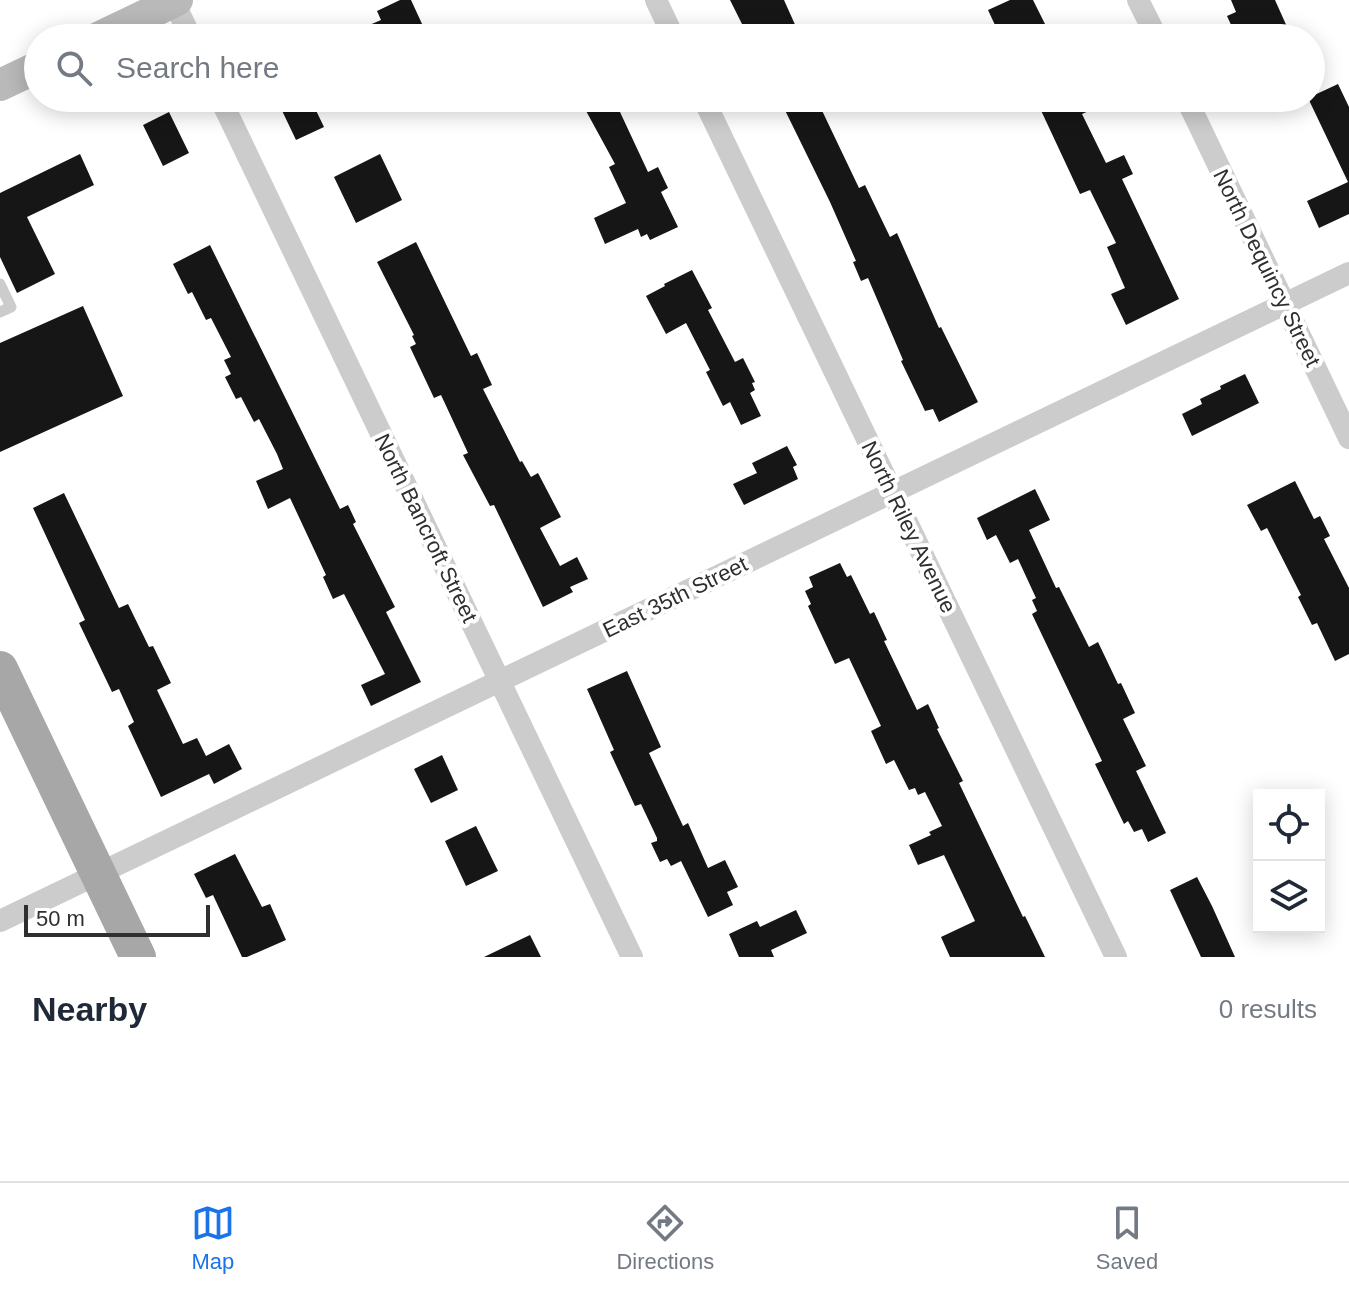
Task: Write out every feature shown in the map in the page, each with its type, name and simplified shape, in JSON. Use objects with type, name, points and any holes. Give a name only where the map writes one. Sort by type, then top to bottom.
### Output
[{"type":"main road","points":[[127,24],[175,1]]},
{"type":"main road","points":[[0,85],[24,74]]},
{"type":"main road","points":[[0,669],[138,957]]},
{"type":"street","points":[[656,0],[667,24]]},
{"type":"street","points":[[1138,0],[1150,24]]},
{"type":"street","points":[[175,1],[185,24]]},
{"type":"street","name":"North Bancroft Street","points":[[227,112],[632,957]]},
{"type":"street","name":"North Riley Avenue","points":[[710,112],[1116,957]]},
{"type":"street","name":"North Dequincy Street","points":[[1193,112],[1349,438]]},
{"type":"street","name":"East 35th Street","points":[[0,921],[1349,273]]},
{"type":"lane","points":[[0,284],[11,307],[0,312]]},
{"type":"building","points":[[400,0],[411,0],[422,24],[372,24],[381,20],[377,11]]},
{"type":"building","points":[[730,0],[784,0],[795,24],[742,24]]},
{"type":"building","points":[[1010,0],[1033,0],[1045,24],[994,24],[988,10]]},
{"type":"building","points":[[1231,0],[1275,0],[1286,24],[1231,24],[1227,16],[1236,12]]},
{"type":"building","points":[[1338,84],[1349,107],[1349,214],[1319,228],[1307,201],[1348,182],[1315,112],[1325,112],[1325,90]]},
{"type":"building","points":[[169,112],[189,153],[163,166],[143,125]]},
{"type":"building","points":[[283,112],[317,112],[324,127],[296,140]]},
{"type":"building","points":[[587,112],[620,112],[648,172],[658,167],[668,188],[661,192],[678,227],[650,240],[647,234],[641,237],[638,229],[605,244],[594,218],[626,203],[609,167],[615,164]]},
{"type":"building","points":[[786,112],[823,112],[859,188],[865,185],[890,237],[897,233],[939,328],[978,402],[939,422],[933,409],[925,411],[868,278],[861,281],[853,262],[856,261]]},
{"type":"building","points":[[1042,112],[1086,112],[1082,114],[1106,163],[1124,155],[1133,174],[1122,179],[1179,299],[1126,325],[1111,294],[1125,288],[1107,247],[1116,243],[1090,190],[1080,194]]},
{"type":"building","points":[[80,154],[94,185],[27,217],[55,274],[17,293],[0,257],[0,193]]},
{"type":"building","points":[[380,154],[402,200],[356,223],[334,177]]},
{"type":"building","points":[[416,242],[471,356],[477,353],[492,385],[483,389],[520,462],[531,477],[538,473],[561,517],[540,528],[560,566],[577,557],[588,579],[570,587],[573,592],[543,607],[494,505],[490,506],[463,455],[468,453],[441,395],[434,398],[410,347],[416,344],[414,335],[377,262]]},
{"type":"building","points":[[210,245],[340,509],[348,505],[356,522],[353,524],[395,607],[386,612],[421,682],[371,706],[361,685],[385,674],[344,594],[333,599],[323,577],[326,575],[290,498],[268,509],[256,481],[283,469],[259,419],[254,422],[241,397],[236,399],[225,377],[231,374],[224,360],[231,357],[211,318],[206,320],[173,264]]},
{"type":"building","points":[[692,270],[712,308],[708,310],[735,362],[743,358],[755,382],[752,383],[755,390],[750,393],[761,416],[741,425],[730,402],[723,406],[706,372],[710,370],[686,323],[666,334],[646,296]]},
{"type":"building","points":[[83,306],[123,396],[0,452],[0,343]]},
{"type":"building","points":[[1245,374],[1259,403],[1192,436],[1182,414],[1202,404],[1200,399],[1221,389],[1220,386]]},
{"type":"building","points":[[787,446],[797,465],[793,467],[798,479],[744,505],[733,484],[757,473],[752,463]]},
{"type":"building","points":[[1295,481],[1314,519],[1320,516],[1330,536],[1324,539],[1349,588],[1349,654],[1335,661],[1317,623],[1312,625],[1298,597],[1301,595],[1267,528],[1261,531],[1247,505]]},
{"type":"building","points":[[1035,489],[1050,520],[1029,530],[1056,588],[1059,587],[1089,647],[1098,642],[1135,713],[1123,719],[1146,766],[1136,771],[1166,833],[1148,842],[1142,829],[1134,832],[1128,821],[1124,824],[1095,764],[1102,761],[1032,614],[1037,611],[1032,600],[1036,598],[1018,559],[1010,563],[996,535],[987,540],[977,518]]},
{"type":"building","points":[[64,493],[119,608],[128,604],[171,683],[157,690],[183,744],[197,738],[206,756],[229,744],[242,769],[214,784],[209,774],[161,797],[128,726],[134,722],[119,689],[112,692],[79,623],[85,620],[33,508]]},
{"type":"building","points":[[840,563],[847,577],[851,575],[870,614],[874,612],[887,640],[884,641],[917,710],[928,704],[963,781],[959,783],[1045,957],[950,957],[941,937],[975,921],[944,855],[918,865],[909,845],[942,826],[925,792],[918,795],[915,788],[909,790],[894,760],[886,764],[871,731],[881,726],[849,658],[835,664],[808,606],[811,604],[805,591],[813,587],[809,577]]},
{"type":"building","points":[[627,671],[661,747],[649,753],[683,826],[688,823],[708,868],[725,860],[738,887],[727,892],[733,905],[708,917],[681,861],[671,866],[667,859],[660,862],[651,843],[657,838],[641,804],[635,806],[610,752],[614,750],[587,689]]},
{"type":"building","points":[[442,755],[458,790],[431,803],[414,769]]},
{"type":"building","points":[[476,826],[498,871],[466,886],[445,841]]},
{"type":"building","points":[[235,854],[262,907],[270,904],[286,940],[247,957],[242,957],[213,895],[206,898],[194,874]]},
{"type":"building","points":[[1197,877],[1235,957],[1201,957],[1170,890]]},
{"type":"building","points":[[796,910],[807,933],[771,950],[774,957],[739,957],[729,934],[757,921],[760,927]]},
{"type":"building","points":[[530,935],[541,957],[484,957]]}]
